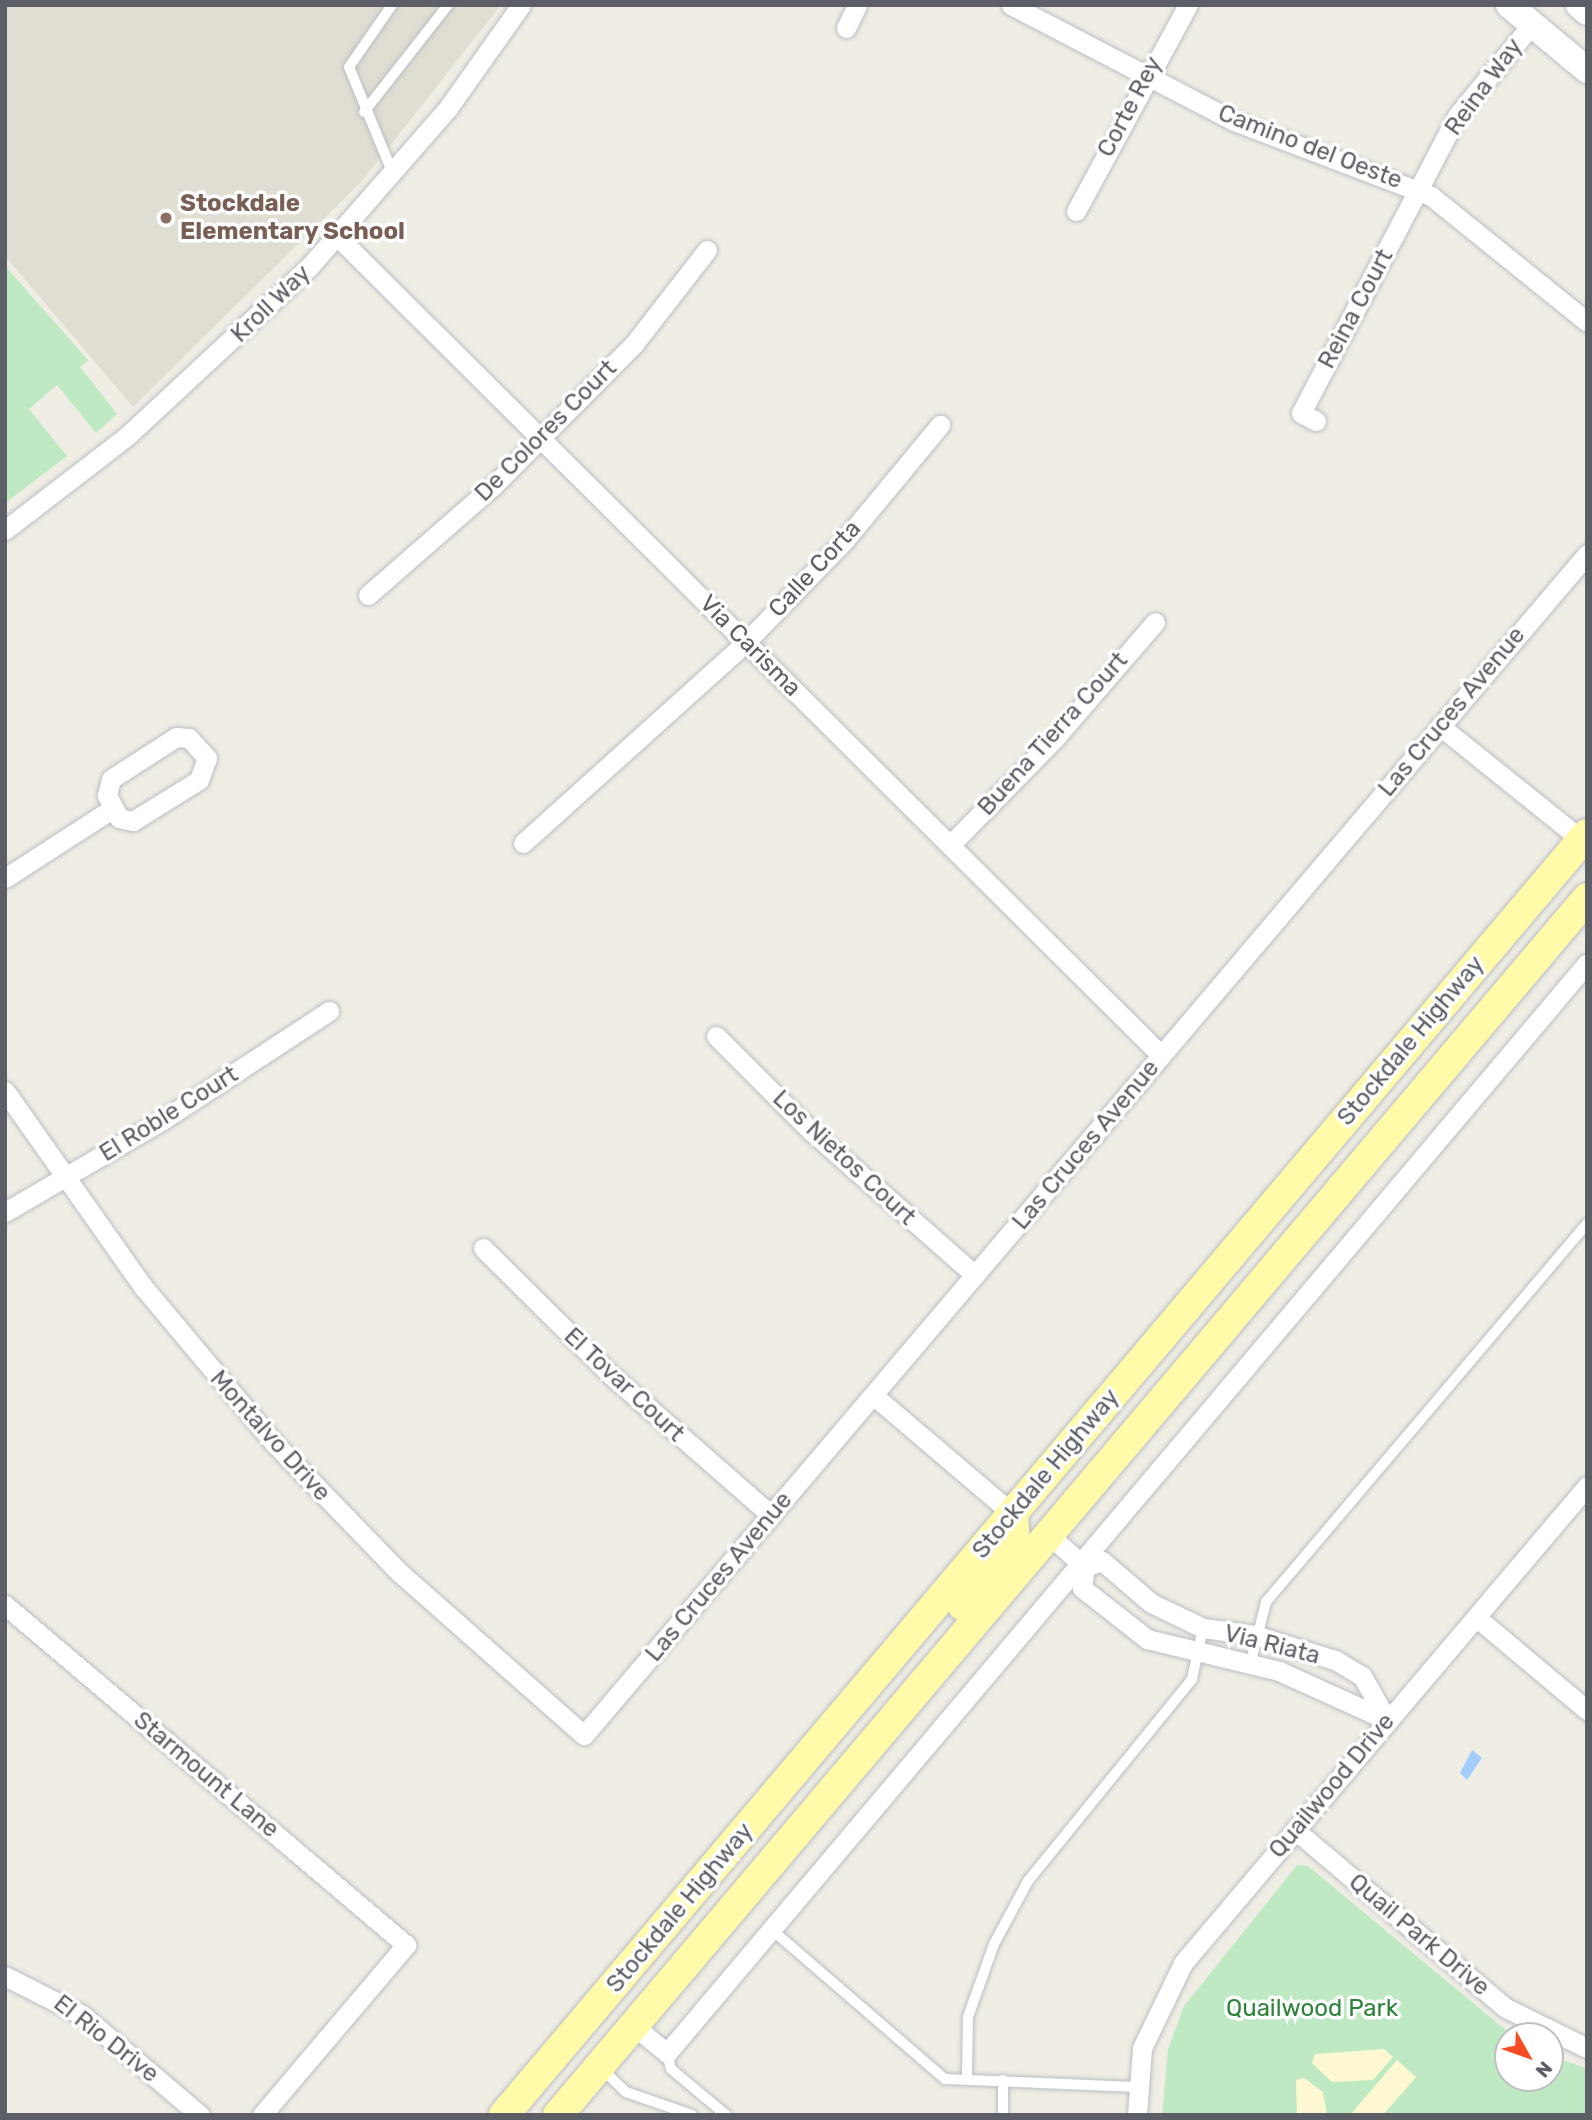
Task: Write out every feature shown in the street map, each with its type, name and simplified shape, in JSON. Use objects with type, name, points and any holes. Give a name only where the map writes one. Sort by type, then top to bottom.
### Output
[{"type":"main road","points":[[1509,5],[1587,70]]},
{"type":"main road","points":[[1578,5],[1587,12]]},
{"type":"main road","points":[[1461,1046],[1507,963],[1585,846]]},
{"type":"main road","name":"Stockdale Highway","points":[[504,2115],[1157,1342],[1585,846]]},
{"type":"main road","name":"Stockdale Highway","points":[[558,2115],[1587,898]]},
{"type":"main road","points":[[1050,1536],[1051,1503],[1127,1406],[1157,1342]]},
{"type":"main road","points":[[903,1708],[933,1643],[1015,1543],[1013,1514]]},
{"type":"street","points":[[846,27],[858,5]]},
{"type":"street","name":"Camino del Oeste","points":[[1011,5],[1234,121],[1418,189],[1462,216],[1587,322]]},
{"type":"street","name":"Corte Rey","points":[[1076,211],[1146,76],[1188,5]]},
{"type":"street","name":"Kroll Way","points":[[5,530],[190,382],[338,237],[394,175],[516,7]]},
{"type":"street","name":"Reina Way","points":[[1418,189],[1457,116],[1531,24]]},
{"type":"street","name":"Reina Court","points":[[1317,421],[1301,413],[1418,189]]},
{"type":"street","name":"Via Carisma","points":[[338,237],[1161,1055]]},
{"type":"street","name":"De Colores Court","points":[[368,595],[541,439],[634,344],[707,250]]},
{"type":"street","name":"Calle Corta","points":[[523,843],[746,642],[845,541],[940,425]]},
{"type":"street","name":"Las Cruces Avenue","points":[[584,1735],[1587,554]]},
{"type":"street","name":"Buena Tierra Court","points":[[950,845],[1055,738],[1155,622]]},
{"type":"street","points":[[1440,726],[1585,846]]},
{"type":"street","points":[[176,737],[189,738],[207,758],[199,780],[133,821],[110,810],[111,779],[176,737]]},
{"type":"street","points":[[5,878],[110,810]]},
{"type":"street","points":[[634,2026],[667,2053],[1083,1565],[1587,963]]},
{"type":"street","name":"El Roble Court","points":[[5,1212],[64,1179],[329,1011]]},
{"type":"street","name":"Los Nietos Court","points":[[716,1036],[811,1131],[975,1275]]},
{"type":"street","name":"Montalvo Drive","points":[[5,1091],[64,1179],[144,1288],[274,1443],[400,1573],[584,1735]]},
{"type":"street","name":"El Tovar Court","points":[[483,1248],[611,1376],[771,1515]]},
{"type":"street","points":[[873,1395],[1013,1514]]},
{"type":"street","name":"Quailwood Drive","points":[[1137,2115],[1142,2048],[1166,1988],[1387,1720],[1587,1486]]},
{"type":"street","name":"Via Riata","points":[[1050,1536],[1083,1565]]},
{"type":"street","name":"Via Riata","points":[[1083,1565],[1102,1562],[1151,1603],[1203,1628],[1255,1635],[1335,1660],[1362,1676],[1387,1720]]},
{"type":"street","name":"Via Riata","points":[[1083,1565],[1082,1588],[1123,1625],[1195,1654],[1250,1665],[1307,1682],[1387,1720]]},
{"type":"street","name":"Starmount Lane","points":[[5,1605],[406,1945],[262,2115]]},
{"type":"street","points":[[1476,1617],[1587,1710]]},
{"type":"street","name":"Quail Park Drive","points":[[1295,1830],[1506,2008],[1587,2048]]},
{"type":"street","name":"El Rio Drive","points":[[5,1976],[82,2015],[200,2115]]},
{"type":"lane","points":[[392,5],[349,67],[365,112],[394,175]]},
{"type":"lane","points":[[365,112],[448,5]]},
{"type":"lane","points":[[1250,1665],[1255,1635],[1266,1602],[1587,1224]]},
{"type":"lane","points":[[967,2078],[968,2017],[994,1944],[1028,1881],[1192,1679],[1195,1654],[1203,1628]]},
{"type":"lane","points":[[771,1929],[945,2079],[1137,2087]]},
{"type":"lane","points":[[667,2053],[671,2069],[726,2115]]},
{"type":"lane","points":[[599,2067],[626,2092],[692,2115]]},
{"type":"lane","points":[[1003,2080],[1003,2115]]},
{"type":"shaded area","name":"Stockdale Elementary School","points":[[5,5],[501,5],[363,180],[133,407],[5,256]]},
{"type":"green space","points":[[5,266],[88,360],[80,367],[117,414],[96,433],[57,385],[29,409],[67,456],[5,503]]},
{"type":"green space","name":"Quailwood Park","points":[[1297,1865],[1308,1866],[1496,2022],[1494,2022],[1494,2092],[1564,2092],[1564,2060],[1587,2069],[1587,2115],[1162,2115],[1168,2049],[1184,2006]]},
{"type":"sand","points":[[1384,2049],[1393,2057],[1373,2080],[1332,2082],[1312,2063],[1315,2054]]},
{"type":"sand","points":[[1397,2060],[1416,2077],[1383,2115],[1350,2115]]},
{"type":"sand","points":[[1304,2078],[1323,2092],[1327,2115],[1297,2115],[1296,2080]]},
{"type":"water","points":[[1472,1750],[1482,1758],[1467,1780],[1460,1773]]},
{"type":"place","name":"Stockdale Elementary School","points":[[166,218]]}]
